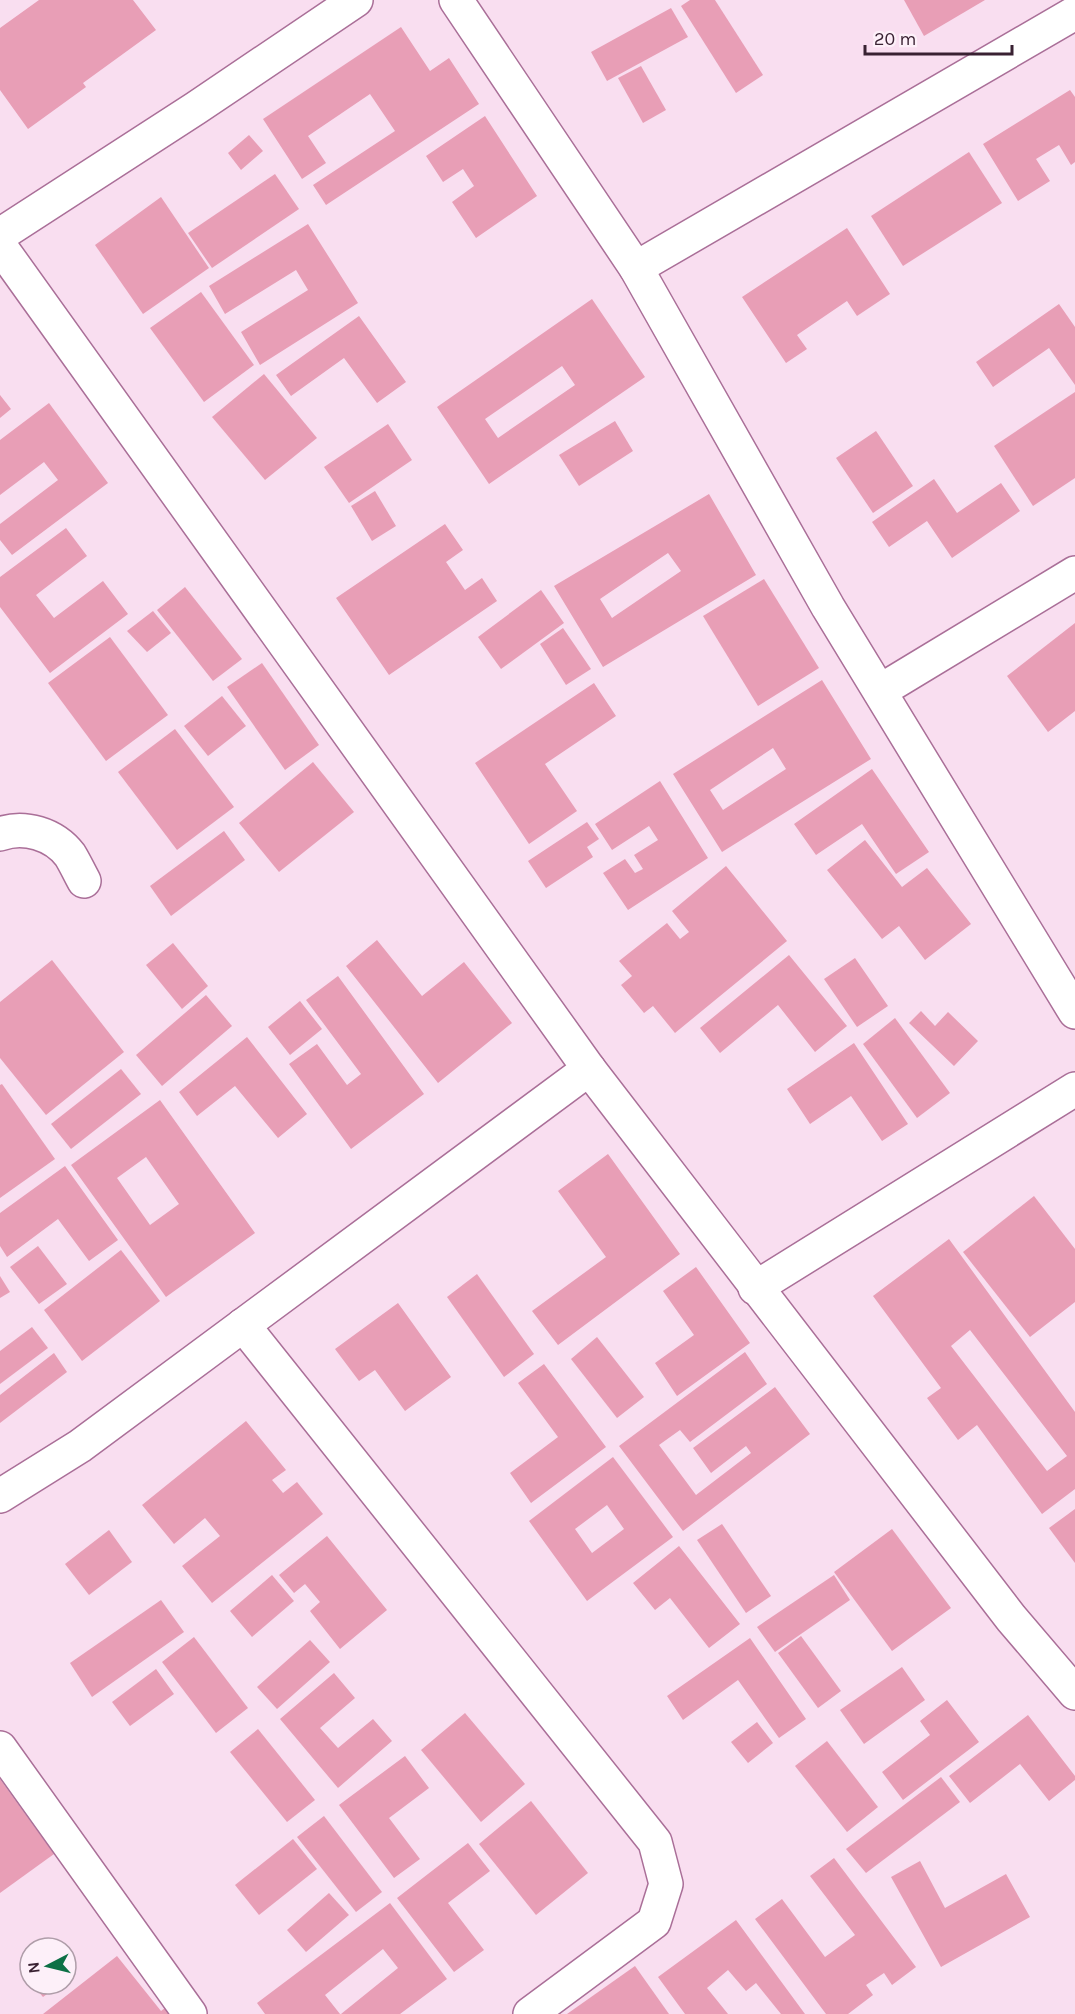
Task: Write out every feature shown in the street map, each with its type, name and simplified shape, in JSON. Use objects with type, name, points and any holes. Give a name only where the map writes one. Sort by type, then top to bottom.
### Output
[{"type":"street","points":[[0,235],[196,108],[356,0]]},
{"type":"street","points":[[456,0],[636,268],[828,607],[1075,1012]]},
{"type":"street","points":[[636,268],[1068,10]]},
{"type":"street","points":[[0,246],[589,1069],[1011,1618],[1075,1693]]},
{"type":"street","points":[[880,691],[1075,573]]},
{"type":"street","points":[[0,834],[33,830],[49,837],[69,854],[84,881]]},
{"type":"street","points":[[0,1496],[80,1446],[589,1069]]},
{"type":"street","points":[[756,1288],[1075,1089]]},
{"type":"street","points":[[243,1325],[655,1842],[666,1884],[654,1922],[530,2014]]},
{"type":"street","points":[[0,1748],[190,2014]]},
{"type":"building","points":[[39,0],[133,0],[156,30],[83,83],[86,87],[28,129],[0,90],[0,28]]},
{"type":"building","points":[[690,0],[715,0],[763,75],[736,93],[681,6]]},
{"type":"building","points":[[904,0],[985,0],[924,36]]},
{"type":"building","points":[[671,8],[688,37],[607,81],[591,52]]},
{"type":"building","points":[[401,27],[430,71],[449,58],[479,104],[326,205],[313,185],[395,131],[370,94],[308,136],[326,163],[302,179],[263,119]]},
{"type":"building","points":[[641,66],[666,110],[643,123],[618,78]]},
{"type":"building","points":[[1070,90],[1075,97],[1075,162],[1071,165],[1059,145],[1036,159],[1050,181],[1018,201],[983,144]]},
{"type":"building","points":[[485,116],[537,196],[476,238],[452,202],[474,186],[463,169],[443,182],[426,156]]},
{"type":"building","points":[[249,135],[263,151],[241,170],[228,153]]},
{"type":"building","points":[[969,152],[1002,203],[903,266],[871,216]]},
{"type":"building","points":[[275,174],[299,209],[212,268],[188,233]]},
{"type":"building","points":[[161,197],[209,268],[143,314],[95,245]]},
{"type":"building","points":[[308,224],[358,303],[260,365],[241,332],[308,290],[296,270],[225,314],[209,286]]},
{"type":"building","points":[[847,228],[890,294],[857,316],[847,301],[797,335],[807,349],[786,363],[742,297]]},
{"type":"building","points":[[201,292],[254,365],[204,402],[150,328]]},
{"type":"building","points":[[592,299],[645,377],[489,484],[437,407]],"holes":[[[562,366],[575,385],[498,438],[485,419]]]},
{"type":"building","points":[[1059,304],[1075,327],[1075,385],[1049,348],[993,387],[976,362]]},
{"type":"building","points":[[359,316],[406,382],[377,403],[344,358],[291,396],[276,375]]},
{"type":"building","points":[[264,374],[317,438],[265,480],[212,417]]},
{"type":"building","points":[[1075,392],[1075,478],[1033,506],[994,446]]},
{"type":"building","points":[[0,395],[11,409],[0,418]]},
{"type":"building","points":[[49,403],[108,483],[12,555],[0,540],[0,524],[58,480],[44,462],[0,495],[0,440]]},
{"type":"building","points":[[615,421],[633,451],[579,486],[559,455]]},
{"type":"building","points":[[388,424],[412,460],[349,503],[324,467]]},
{"type":"building","points":[[876,431],[913,486],[873,513],[836,458]]},
{"type":"building","points":[[934,479],[957,513],[1001,483],[1020,511],[952,558],[927,521],[889,547],[872,522]]},
{"type":"building","points":[[375,491],[396,526],[372,541],[351,506]]},
{"type":"building","points":[[709,494],[756,575],[603,667],[554,586]],"holes":[[[668,553],[681,571],[612,618],[600,599]]]},
{"type":"building","points":[[445,524],[463,550],[446,562],[465,590],[482,578],[497,601],[389,675],[336,598]]},
{"type":"building","points":[[66,528],[87,556],[36,595],[54,618],[103,581],[128,614],[50,673],[0,607],[0,577]]},
{"type":"building","points":[[764,579],[819,668],[758,706],[703,616]]},
{"type":"building","points":[[185,587],[242,659],[213,681],[157,610]]},
{"type":"building","points":[[541,590],[564,623],[501,669],[478,637]]},
{"type":"building","points":[[153,611],[171,633],[147,652],[127,631]]},
{"type":"building","points":[[1075,623],[1075,711],[1048,732],[1007,676]]},
{"type":"building","points":[[563,628],[591,669],[566,685],[540,644]]},
{"type":"building","points":[[110,637],[168,715],[106,761],[48,683]]},
{"type":"building","points":[[262,663],[319,745],[285,770],[227,687]]},
{"type":"building","points":[[822,680],[871,759],[722,852],[673,774]],"holes":[[[773,748],[786,769],[723,810],[710,790]]]},
{"type":"building","points":[[594,683],[616,716],[545,764],[577,811],[529,844],[475,763]]},
{"type":"building","points":[[222,696],[246,726],[208,756],[184,726]]},
{"type":"building","points":[[175,729],[234,807],[177,850],[118,772]]},
{"type":"building","points":[[313,762],[354,812],[279,872],[239,823]]},
{"type":"building","points":[[872,769],[929,852],[896,874],[862,824],[816,855],[794,824]]},
{"type":"building","points":[[660,781],[708,858],[628,910],[603,873],[625,859],[635,873],[643,869],[634,855],[658,840],[649,826],[612,850],[595,824]]},
{"type":"building","points":[[587,822],[599,839],[587,847],[593,857],[546,888],[528,861]]},
{"type":"building","points":[[224,831],[245,860],[171,916],[150,886]]},
{"type":"building","points":[[865,840],[902,887],[927,868],[971,924],[925,960],[899,926],[882,939],[827,870]]},
{"type":"building","points":[[726,866],[787,941],[675,1033],[653,1006],[644,1013],[621,985],[632,976],[619,961],[667,923],[680,939],[689,932],[672,911]]},
{"type":"building","points":[[377,940],[422,996],[464,962],[512,1023],[438,1083],[346,966]]},
{"type":"building","points":[[173,943],[208,986],[182,1009],[146,965]]},
{"type":"building","points":[[789,955],[847,1026],[815,1052],[778,1005],[720,1053],[700,1028]]},
{"type":"building","points":[[855,958],[888,1006],[857,1027],[824,979]]},
{"type":"building","points":[[52,960],[124,1052],[46,1115],[0,1058],[0,1002]]},
{"type":"building","points":[[338,976],[424,1094],[351,1149],[289,1064],[317,1044],[347,1085],[361,1074],[306,1000]]},
{"type":"building","points":[[206,995],[232,1026],[162,1086],[136,1055]]},
{"type":"building","points":[[300,1001],[322,1029],[290,1055],[268,1027]]},
{"type":"building","points":[[921,1011],[935,1026],[948,1012],[978,1041],[954,1066],[909,1023]]},
{"type":"building","points":[[895,1018],[950,1093],[917,1118],[863,1044]]},
{"type":"building","points":[[247,1037],[307,1114],[278,1138],[235,1086],[197,1116],[179,1092]]},
{"type":"building","points":[[854,1043],[908,1124],[882,1141],[851,1096],[810,1124],[787,1089]]},
{"type":"building","points":[[121,1069],[141,1094],[71,1149],[51,1124]]},
{"type":"building","points":[[2,1084],[55,1159],[0,1198],[0,1085]]},
{"type":"building","points":[[160,1100],[255,1233],[166,1297],[71,1165]],"holes":[[[146,1157],[179,1204],[150,1225],[117,1178]]]},
{"type":"building","points":[[608,1154],[680,1254],[558,1345],[532,1311],[606,1257],[558,1191]]},
{"type":"building","points":[[65,1166],[118,1240],[89,1261],[58,1219],[7,1257],[0,1246],[0,1213]]},
{"type":"building","points":[[1034,1196],[1075,1249],[1075,1302],[1030,1337],[963,1252]]},
{"type":"building","points":[[949,1239],[1075,1412],[1075,1489],[1042,1514],[977,1425],[958,1440],[927,1398],[941,1388],[873,1296]],"holes":[[[970,1330],[1067,1456],[1047,1471],[951,1346]]]},
{"type":"building","points":[[38,1246],[67,1284],[39,1304],[10,1267]]},
{"type":"building","points":[[121,1250],[160,1301],[82,1361],[44,1310]]},
{"type":"building","points":[[696,1267],[750,1343],[677,1396],[655,1363],[694,1335],[663,1291]]},
{"type":"building","points":[[477,1274],[534,1354],[504,1377],[447,1297]]},
{"type":"building","points":[[0,1276],[10,1292],[0,1298]]},
{"type":"building","points":[[398,1303],[451,1377],[405,1411],[375,1370],[359,1381],[335,1349]]},
{"type":"building","points":[[32,1327],[48,1348],[0,1384],[0,1351]]},
{"type":"building","points":[[597,1337],[644,1397],[617,1418],[571,1359]]},
{"type":"building","points":[[745,1352],[767,1384],[690,1442],[680,1430],[659,1445],[696,1495],[751,1453],[746,1446],[711,1473],[693,1448],[775,1387],[810,1434],[683,1531],[619,1446]]},
{"type":"building","points":[[54,1353],[67,1372],[0,1423],[0,1395]]},
{"type":"building","points":[[544,1364],[606,1447],[531,1503],[510,1473],[558,1437],[518,1383]]},
{"type":"building","points":[[246,1421],[286,1470],[272,1480],[283,1493],[297,1482],[323,1514],[212,1603],[182,1566],[220,1536],[205,1518],[174,1544],[142,1505]]},
{"type":"building","points":[[613,1457],[673,1537],[587,1601],[529,1521]],"holes":[[[607,1505],[624,1529],[592,1553],[575,1529]]]},
{"type":"building","points":[[1075,1509],[1075,1563],[1049,1528]]},
{"type":"building","points":[[722,1524],[771,1596],[746,1613],[697,1540]]},
{"type":"building","points":[[892,1529],[951,1608],[892,1651],[834,1572]]},
{"type":"building","points":[[109,1530],[132,1562],[89,1595],[65,1564]]},
{"type":"building","points":[[327,1536],[387,1610],[340,1649],[310,1611],[320,1602],[305,1584],[294,1593],[279,1575]]},
{"type":"building","points":[[679,1546],[740,1624],[709,1648],[670,1598],[655,1610],[633,1583]]},
{"type":"building","points":[[272,1575],[294,1601],[252,1637],[230,1611]]},
{"type":"building","points":[[834,1575],[850,1600],[775,1652],[757,1627]]},
{"type":"building","points":[[161,1600],[184,1632],[92,1697],[70,1663]]},
{"type":"building","points":[[801,1636],[841,1691],[818,1708],[778,1653]]},
{"type":"building","points":[[194,1637],[248,1708],[216,1733],[162,1662]]},
{"type":"building","points":[[750,1638],[806,1719],[779,1738],[738,1680],[683,1720],[667,1696]]},
{"type":"building","points":[[310,1640],[330,1662],[277,1709],[257,1687]]},
{"type":"building","points":[[902,1667],[925,1700],[864,1744],[840,1710]]},
{"type":"building","points":[[156,1669],[174,1694],[130,1726],[112,1702]]},
{"type":"building","points":[[334,1673],[355,1698],[320,1728],[338,1748],[373,1719],[392,1741],[338,1788],[280,1719]]},
{"type":"building","points":[[947,1700],[979,1742],[903,1800],[882,1772],[930,1735],[920,1721]]},
{"type":"building","points":[[465,1713],[525,1784],[481,1822],[421,1750]]},
{"type":"building","points":[[1028,1715],[1075,1776],[1075,1780],[1049,1801],[1020,1764],[970,1803],[949,1776]]},
{"type":"building","points":[[757,1722],[773,1743],[748,1763],[731,1742]]},
{"type":"building","points":[[258,1729],[315,1800],[287,1822],[230,1752]]},
{"type":"building","points":[[827,1741],[878,1807],[847,1832],[795,1766]]},
{"type":"building","points":[[405,1756],[429,1788],[389,1818],[420,1859],[394,1878],[339,1805]]},
{"type":"building","points":[[941,1777],[960,1802],[866,1873],[846,1849]]},
{"type":"building","points":[[0,1779],[54,1854],[0,1893]]},
{"type":"building","points":[[531,1801],[588,1873],[536,1915],[479,1844]]},
{"type":"building","points":[[324,1816],[382,1892],[356,1912],[297,1837]]},
{"type":"building","points":[[293,1839],[317,1869],[259,1915],[235,1885]]},
{"type":"building","points":[[468,1843],[490,1871],[448,1903],[484,1950],[454,1972],[397,1898]]},
{"type":"building","points":[[834,1858],[916,1967],[892,1985],[884,1973],[866,1985],[873,1995],[848,2014],[826,2014],[755,1919],[782,1899],[825,1957],[855,1935],[810,1876]]},
{"type":"building","points":[[920,1861],[945,1908],[1006,1874],[1030,1917],[941,1967],[891,1877]]},
{"type":"building","points":[[329,1893],[349,1915],[306,1952],[287,1930]]},
{"type":"building","points":[[390,1903],[447,1979],[400,2014],[341,2014],[398,1968],[383,1949],[325,1995],[340,2014],[265,2014],[257,2003]]},
{"type":"building","points":[[736,1920],[805,2014],[781,2014],[756,1983],[746,1991],[728,1970],[707,1988],[728,2014],[685,2014],[658,1977]]},
{"type":"building","points":[[117,1956],[161,2011],[169,2005],[177,2014],[43,2014],[66,1996],[78,1996],[78,1987]]},
{"type":"building","points":[[635,1966],[669,2014],[567,2014]]}]
